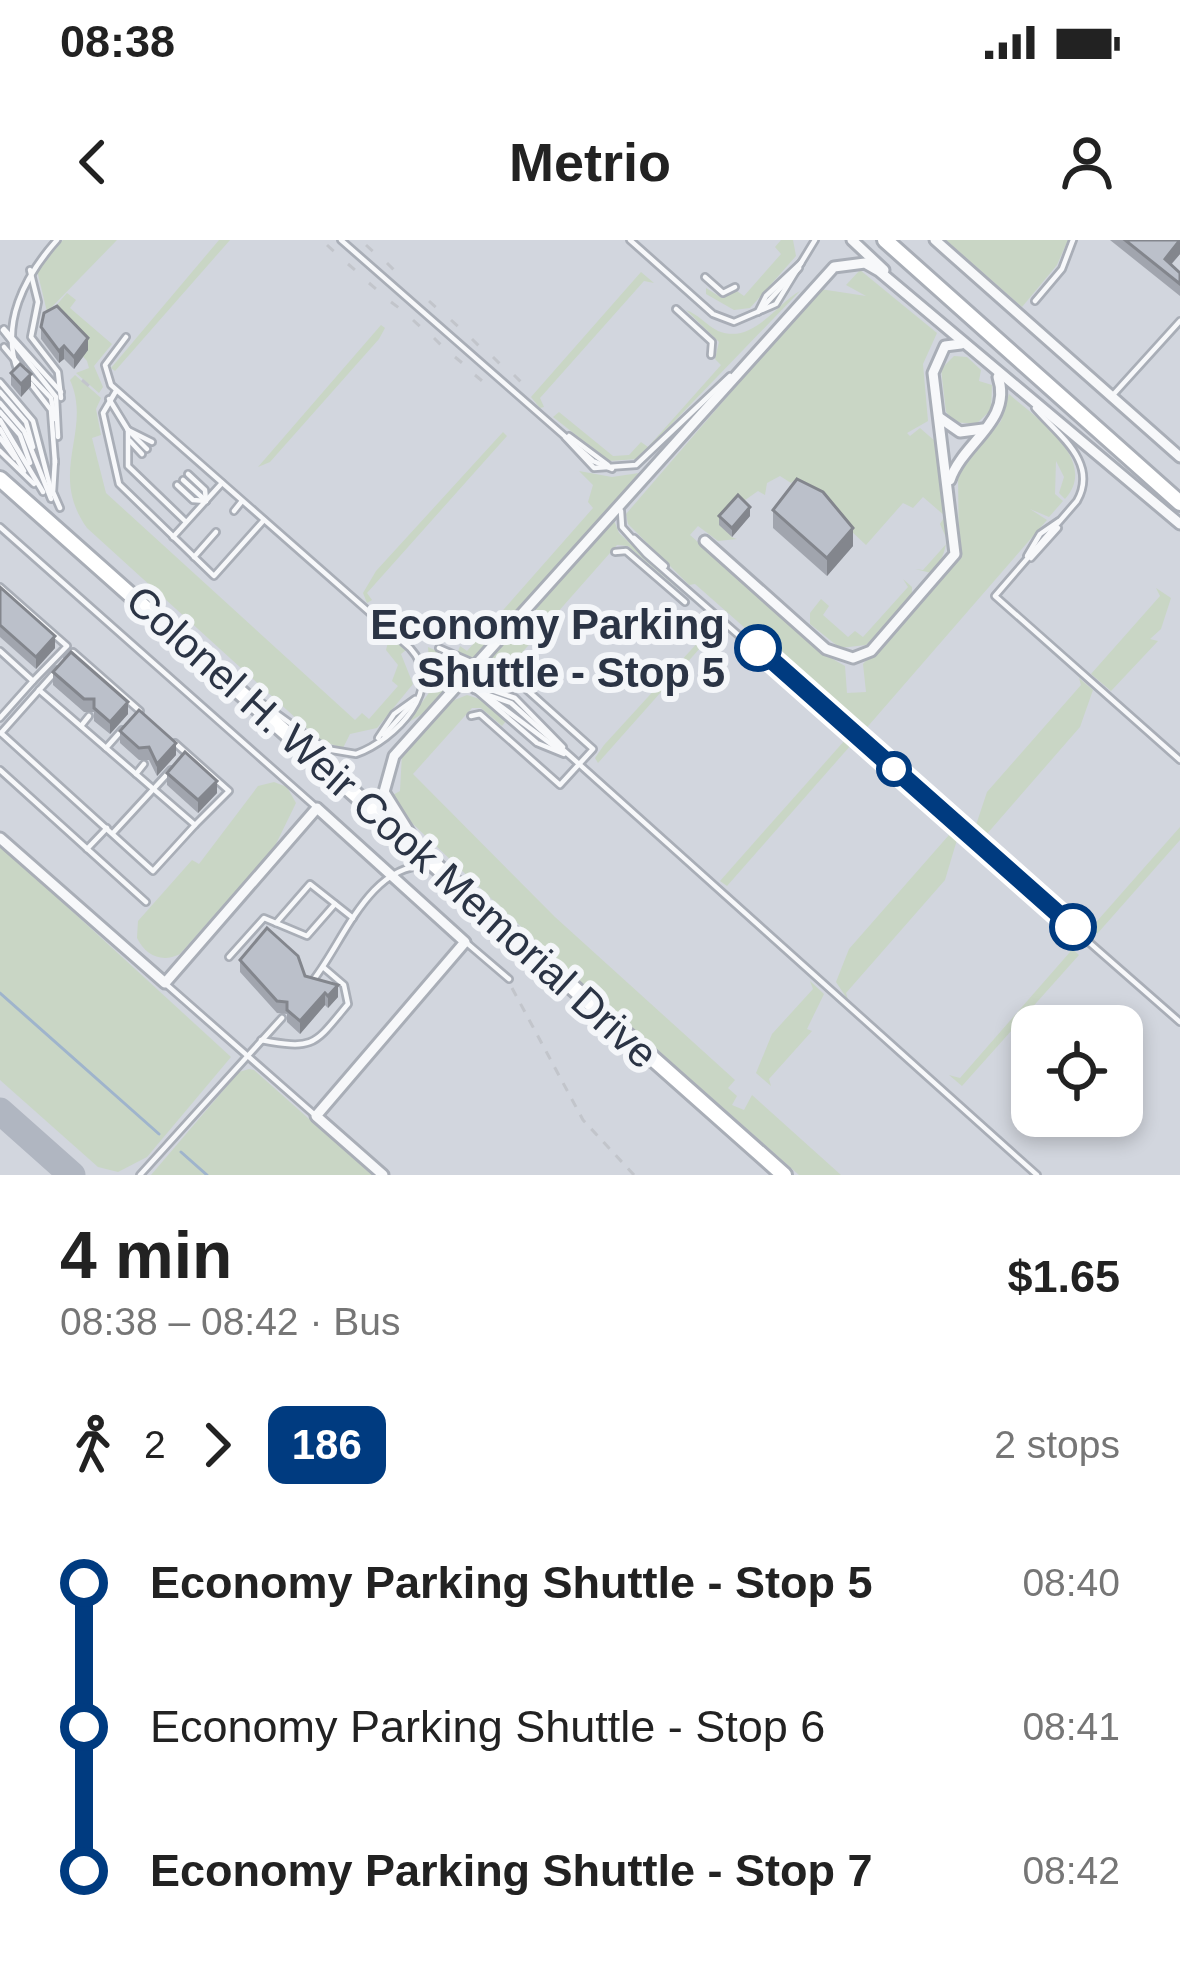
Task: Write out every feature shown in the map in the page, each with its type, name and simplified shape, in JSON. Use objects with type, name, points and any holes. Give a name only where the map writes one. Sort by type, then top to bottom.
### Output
[{"type":"street","points":[[852,240],[927,311]]},
{"type":"street","points":[[884,240],[1180,503]]},
{"type":"street","points":[[935,240],[1180,457]]},
{"type":"street","points":[[426,856],[386,798],[384,778],[394,756],[820,278],[843,264],[865,263],[879,271],[1180,524]]},
{"type":"street","points":[[705,541],[826,649],[859,657],[878,645],[955,554],[933,373],[939,353],[952,342],[971,349]]},
{"type":"street","points":[[949,486],[958,462],[989,425],[1002,395],[991,367]]},
{"type":"street","points":[[937,407],[951,430],[974,433],[989,425]]},
{"type":"street","name":"Colonel H. Weir Cook Memorial Drive","points":[[0,479],[784,1175]]},
{"type":"street","points":[[0,838],[164,983],[317,808],[393,874],[465,942],[316,1116],[383,1175]]},
{"type":"lane","points":[[6,302],[57,240]]},
{"type":"lane","points":[[341,240],[562,433],[612,469]]},
{"type":"lane","points":[[629,240],[726,321],[746,321],[776,304],[807,259],[814,240]]},
{"type":"lane","points":[[1035,301],[1062,269],[1073,240]]},
{"type":"lane","points":[[758,312],[766,296],[807,259]]},
{"type":"lane","points":[[30,270],[38,302],[31,337],[58,372],[61,398],[52,499]]},
{"type":"lane","points":[[705,277],[723,292],[735,286]]},
{"type":"lane","points":[[676,309],[712,342],[711,355]]},
{"type":"lane","points":[[1112,396],[1180,321]]},
{"type":"lane","points":[[0,325],[58,387],[61,398]]},
{"type":"lane","points":[[0,325],[7,360],[48,404],[56,436],[55,463]]},
{"type":"lane","points":[[0,325],[16,352],[56,397],[60,422]]},
{"type":"lane","points":[[126,337],[105,365],[105,375],[117,390],[390,631],[418,658],[423,676],[419,696],[397,731],[356,754],[326,749],[214,668]]},
{"type":"lane","points":[[562,433],[589,465],[612,469],[648,458],[705,396],[739,369]]},
{"type":"lane","points":[[0,382],[33,421],[52,499]]},
{"type":"lane","points":[[117,390],[104,413],[116,479],[214,576],[264,520]]},
{"type":"lane","points":[[0,392],[26,422],[36,463]]},
{"type":"lane","points":[[110,399],[131,445],[147,449],[142,432],[128,430]]},
{"type":"lane","points":[[1029,400],[1084,469],[1082,494],[995,596],[1180,760]]},
{"type":"lane","points":[[0,403],[24,431],[52,499]]},
{"type":"lane","points":[[0,417],[34,480],[60,508]]},
{"type":"lane","points":[[0,429],[22,471]]},
{"type":"lane","points":[[128,430],[128,466],[186,522]]},
{"type":"lane","points":[[0,445],[34,480]]},
{"type":"lane","points":[[0,445],[22,471]]},
{"type":"lane","points":[[644,477],[620,515],[629,535],[1180,1022]]},
{"type":"lane","points":[[183,480],[205,490],[206,501],[193,500],[183,480]]},
{"type":"lane","points":[[173,537],[222,483]]},
{"type":"lane","points":[[234,511],[242,501]]},
{"type":"lane","points":[[0,526],[317,808]]},
{"type":"lane","points":[[194,557],[216,532]]},
{"type":"lane","points":[[615,552],[626,551],[685,602]]},
{"type":"lane","points":[[0,718],[67,646],[1,589]]},
{"type":"lane","points":[[439,648],[475,664],[514,671],[593,749],[574,761],[560,785],[480,714],[471,716]]},
{"type":"lane","points":[[0,651],[33,681]]},
{"type":"lane","points":[[154,724],[73,652],[1,733],[153,872],[229,790]]},
{"type":"lane","points":[[107,695],[114,688]]},
{"type":"lane","points":[[39,690],[195,825]]},
{"type":"lane","points":[[474,690],[537,743],[574,761]]},
{"type":"lane","points":[[449,694],[474,690],[504,698],[1037,1175]]},
{"type":"lane","points":[[375,743],[394,714],[419,696]]},
{"type":"lane","points":[[106,748],[140,711]]},
{"type":"lane","points":[[80,726],[89,716]]},
{"type":"lane","points":[[163,744],[169,737],[238,798]]},
{"type":"lane","points":[[87,849],[187,753]]},
{"type":"lane","points":[[190,769],[196,762]]},
{"type":"lane","points":[[136,774],[144,764]]},
{"type":"lane","points":[[0,770],[146,902]]},
{"type":"lane","points":[[164,798],[172,789]]},
{"type":"lane","points":[[310,983],[337,937],[393,874],[418,866],[442,872]]},
{"type":"lane","points":[[276,922],[310,884],[353,918]]},
{"type":"lane","points":[[230,957],[264,918],[307,936],[335,904]]},
{"type":"lane","points":[[465,942],[509,979]]},
{"type":"lane","points":[[261,1040],[300,1047],[317,1041],[348,1004],[344,985],[323,967]]},
{"type":"lane","points":[[164,983],[316,1116]]},
{"type":"lane","points":[[140,1175],[282,1018]]},
{"type":"path","points":[[366,244],[378,256]]},
{"type":"path","points":[[327,245],[339,256]]},
{"type":"path","points":[[387,263],[398,274]]},
{"type":"path","points":[[348,264],[361,275]]},
{"type":"path","points":[[369,283],[382,294]]},
{"type":"path","points":[[391,302],[403,311]]},
{"type":"path","points":[[429,302],[441,311]]},
{"type":"path","points":[[413,320],[424,331]]},
{"type":"path","points":[[451,320],[462,330]]},
{"type":"path","points":[[434,338],[445,349]]},
{"type":"path","points":[[472,339],[483,350]]},
{"type":"path","points":[[455,357],[466,367]]},
{"type":"path","points":[[493,357],[504,368]]},
{"type":"path","points":[[475,375],[487,385]]},
{"type":"path","points":[[514,375],[525,386]]},
{"type":"path","points":[[82,380],[97,393]]},
{"type":"path","points":[[509,979],[574,1108],[634,1175]]},
{"type":"shaded area","points":[[0,240],[1180,240],[1180,1175],[0,1175]]},
{"type":"green space","points":[[63,240],[117,240],[47,312],[37,270]]},
{"type":"green space","points":[[219,240],[230,240],[115,371],[111,368]]},
{"type":"green space","points":[[781,240],[793,240],[796,256],[750,308],[734,310],[706,294],[706,288],[722,298],[737,291],[744,296],[781,254],[775,247]]},
{"type":"green space","points":[[946,240],[1068,240],[1057,265],[1022,307]]},
{"type":"green space","points":[[860,270],[937,333],[923,364],[928,421],[907,433],[910,436],[920,428],[936,442],[947,512],[946,539],[940,524],[945,516],[923,497],[913,508],[903,503],[866,545],[796,479],[791,483],[780,476],[767,483],[765,495],[758,491],[738,505],[731,537],[737,539],[718,541],[698,526],[690,535],[824,654],[845,666],[847,693],[866,692],[863,664],[959,559],[958,474],[1001,421],[1009,394],[1048,427],[1070,455],[1075,470],[1074,484],[1065,499],[1059,493],[1064,477],[1056,461],[1055,494],[1063,501],[1049,517],[1030,509],[1047,520],[863,732],[695,584],[689,585],[628,524],[626,514],[820,289],[866,296],[846,285]]},
{"type":"green space","points":[[641,272],[654,283],[644,281],[540,398],[544,407],[540,408],[531,397]]},
{"type":"green space","points":[[800,291],[638,459],[609,461],[553,417],[559,412],[613,456],[629,455],[641,442],[648,447],[721,365],[715,359],[719,342],[686,310],[731,334],[753,328]]},
{"type":"green space","points":[[67,293],[76,300],[70,308],[112,344],[94,366],[103,387],[99,393],[76,373],[89,368],[87,361],[47,316]]},
{"type":"green space","points":[[381,325],[385,328],[379,339],[270,462],[258,467]]},
{"type":"green space","points":[[954,356],[967,357],[981,370],[979,381],[992,385],[991,410],[976,424],[954,422],[946,412],[941,369]]},
{"type":"green space","points":[[75,375],[101,398],[96,409],[101,435],[92,438],[106,493],[355,720],[362,713],[369,719],[398,686],[392,681],[398,665],[386,650],[388,642],[397,641],[406,650],[401,654],[413,684],[377,728],[350,734],[343,748],[321,741],[87,528],[71,488],[77,417],[70,380]]},
{"type":"green space","points":[[503,432],[507,436],[367,593],[372,600],[367,603],[363,593],[376,571]]},
{"type":"green space","points":[[579,471],[612,477],[639,473],[473,660],[457,654],[460,646],[467,651],[593,508],[588,502],[593,485]]},
{"type":"green space","points":[[613,518],[619,533],[684,594],[628,546],[617,545],[505,672],[482,664]]},
{"type":"green space","points":[[946,545],[931,573],[915,569],[923,570]]},
{"type":"green space","points":[[903,579],[912,587],[912,596],[866,645],[840,648],[810,624],[810,613],[821,599],[829,606],[823,615],[848,637],[855,631],[863,637],[908,587]]},
{"type":"green space","points":[[1156,588],[1171,598],[1161,629],[1150,639],[1158,641],[1111,691],[1091,674],[1160,596]]},
{"type":"green space","points":[[712,627],[716,630],[598,763],[595,758],[604,745]]},
{"type":"green space","points":[[428,647],[468,665],[429,710],[407,723],[431,690]]},
{"type":"green space","points":[[1079,678],[1093,690],[1080,727],[986,835],[988,843],[974,831],[987,792],[1081,685]]},
{"type":"green space","points":[[467,695],[483,700],[506,721],[502,726],[481,708],[472,708],[413,774],[555,917],[735,1080],[728,1088],[737,1096],[732,1105],[744,1110],[752,1095],[841,1175],[799,1175],[555,959],[395,807],[391,796],[400,791],[402,754],[447,703]]},
{"type":"green space","points":[[845,740],[851,745],[727,886],[720,881]]},
{"type":"green space","points":[[274,782],[287,787],[296,803],[274,848],[180,954],[161,958],[150,953],[137,938],[138,921],[192,860],[199,864],[258,786]]},
{"type":"green space","points":[[949,824],[959,833],[945,880],[846,993],[848,1000],[836,982],[849,949],[949,835],[943,828]]},
{"type":"green space","points":[[1180,827],[1180,840],[1097,934],[1091,928]]},
{"type":"green space","points":[[0,845],[231,1057],[147,1157],[118,1172],[98,1167],[0,1080]]},
{"type":"green space","points":[[1066,943],[1079,955],[1034,1005],[1024,1005],[1070,952]]},
{"type":"green space","points":[[810,981],[824,994],[807,1029],[812,1031],[769,1079],[771,1086],[756,1073],[772,1034],[813,989]]},
{"type":"green space","points":[[1011,1020],[1011,1031],[962,1086],[949,1075],[960,1078]]},
{"type":"green space","points":[[249,1069],[372,1175],[151,1175],[239,1072]]},
{"type":"building","points":[[1125,240],[1180,240],[1165,259],[1180,273],[1180,284]]},
{"type":"building","points":[[57,306],[88,338],[74,357],[64,346],[59,351],[41,327],[44,313]]},
{"type":"building","points":[[20,364],[31,374],[21,384],[11,373]]},
{"type":"building","points":[[797,479],[823,492],[853,528],[827,558],[773,510]]},
{"type":"building","points":[[738,495],[750,507],[732,528],[719,516]]},
{"type":"building","points":[[0,587],[55,636],[36,657],[0,625]]},
{"type":"building","points":[[71,652],[128,702],[110,722],[94,708],[94,699],[84,699],[53,672]]},
{"type":"building","points":[[139,710],[176,743],[157,764],[149,747],[139,748],[120,731]]},
{"type":"building","points":[[185,752],[217,781],[198,800],[167,773]]},
{"type":"building","points":[[267,928],[298,956],[305,976],[338,985],[300,1021],[287,1010],[287,1002],[277,1001],[240,960]]},
{"type":"waterway","points":[[0,993],[159,1134]]},
{"type":"waterway","points":[[181,1152],[207,1175]]},
{"type":"taxiway","points":[[0,1111],[72,1175]]},
{"type":"bus line","name":"186","points":[[758,648],[1073,927]]},
{"type":"place","name":"Economy Parking Shuttle - Stop 5","points":[[758,648]]}]
